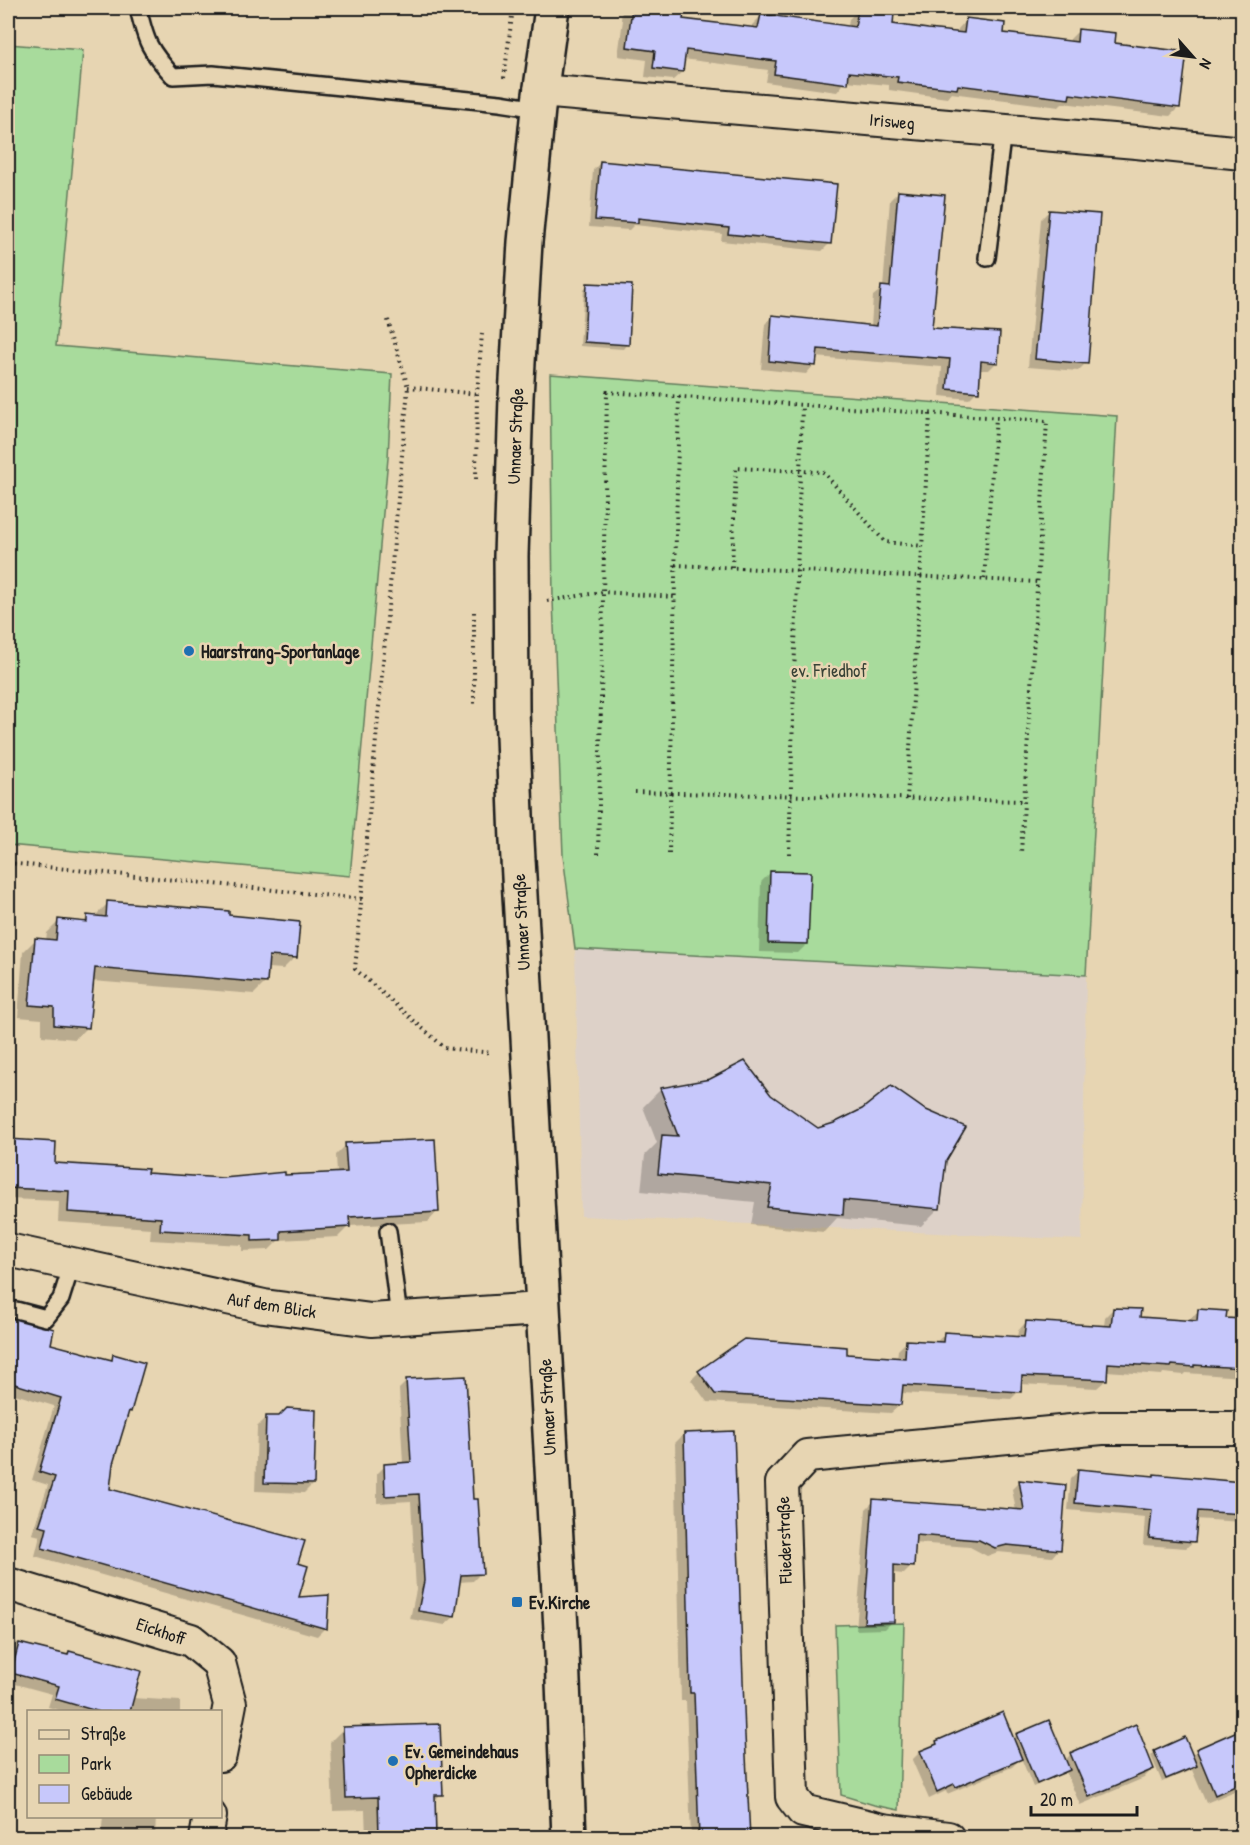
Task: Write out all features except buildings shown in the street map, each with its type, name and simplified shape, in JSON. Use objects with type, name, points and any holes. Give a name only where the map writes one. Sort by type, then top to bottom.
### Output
[{"type":"main road","name":"Unnaer Straße","points":[[552,8],[539,100],[525,242],[516,397],[511,555],[512,709],[541,1309],[561,1629],[569,1838]]},
{"type":"street","name":"Irisweg","points":[[539,100],[1003,130],[1242,153]]},
{"type":"street","name":"Auf dem Blick","points":[[8,1250],[264,1306],[371,1320],[541,1309]]},
{"type":"street","name":"Fliederstraße","points":[[948,1838],[883,1830],[803,1811],[792,1797],[783,1483],[807,1456],[1102,1428],[1242,1428]]},
{"type":"street","name":"Eickhoff","points":[[8,1584],[191,1640],[219,1663],[230,1704],[222,1745]]},
{"type":"street","points":[[206,1838],[210,1818]]},
{"type":"lane","points":[[138,8],[146,40],[156,58],[173,76],[213,74],[500,103],[539,100]]},
{"type":"lane","points":[[987,258],[1003,130]]},
{"type":"lane","points":[[388,1231],[399,1317]]},
{"type":"lane","points":[[16,1310],[46,1318],[61,1299],[72,1264]]},
{"type":"path","points":[[388,320],[408,387],[355,969],[445,1048],[492,1053]]},
{"type":"path","points":[[408,387],[516,397]]},
{"type":"path","points":[[598,854],[607,392],[1047,421],[1021,853]]},
{"type":"path","points":[[669,854],[678,396]]},
{"type":"path","points":[[789,854],[802,405]]},
{"type":"path","points":[[907,800],[930,414]]},
{"type":"path","points":[[984,579],[996,418]]},
{"type":"path","points":[[732,568],[736,468],[823,472],[885,542],[922,546]]},
{"type":"path","points":[[675,565],[1038,582]]},
{"type":"path","points":[[543,602],[603,592],[674,597]]},
{"type":"path","points":[[635,792],[1024,801]]},
{"type":"path","points":[[8,863],[362,899]]},
{"type":"shaded area","points":[[575,949],[1086,975],[1082,1240],[581,1216]]},
{"type":"green space","name":"Haarstrang-Sportanlage","points":[[8,44],[83,50],[56,346],[392,374],[388,458],[350,876],[8,845]]},
{"type":"green space","name":"ev. Friedhof","points":[[550,374],[1117,416],[1086,975],[575,949],[563,855],[553,600]]},
{"type":"green space","points":[[904,1623],[899,1810],[841,1795],[835,1625]]},
{"type":"place","name":"Haarstrang-Sportanlage","points":[[189,651]]},
{"type":"place","name":"Ev.Kirche","points":[[517,1602]]},
{"type":"place","name":"Ev. Gemeindehaus Opherdicke","points":[[393,1761]]}]
